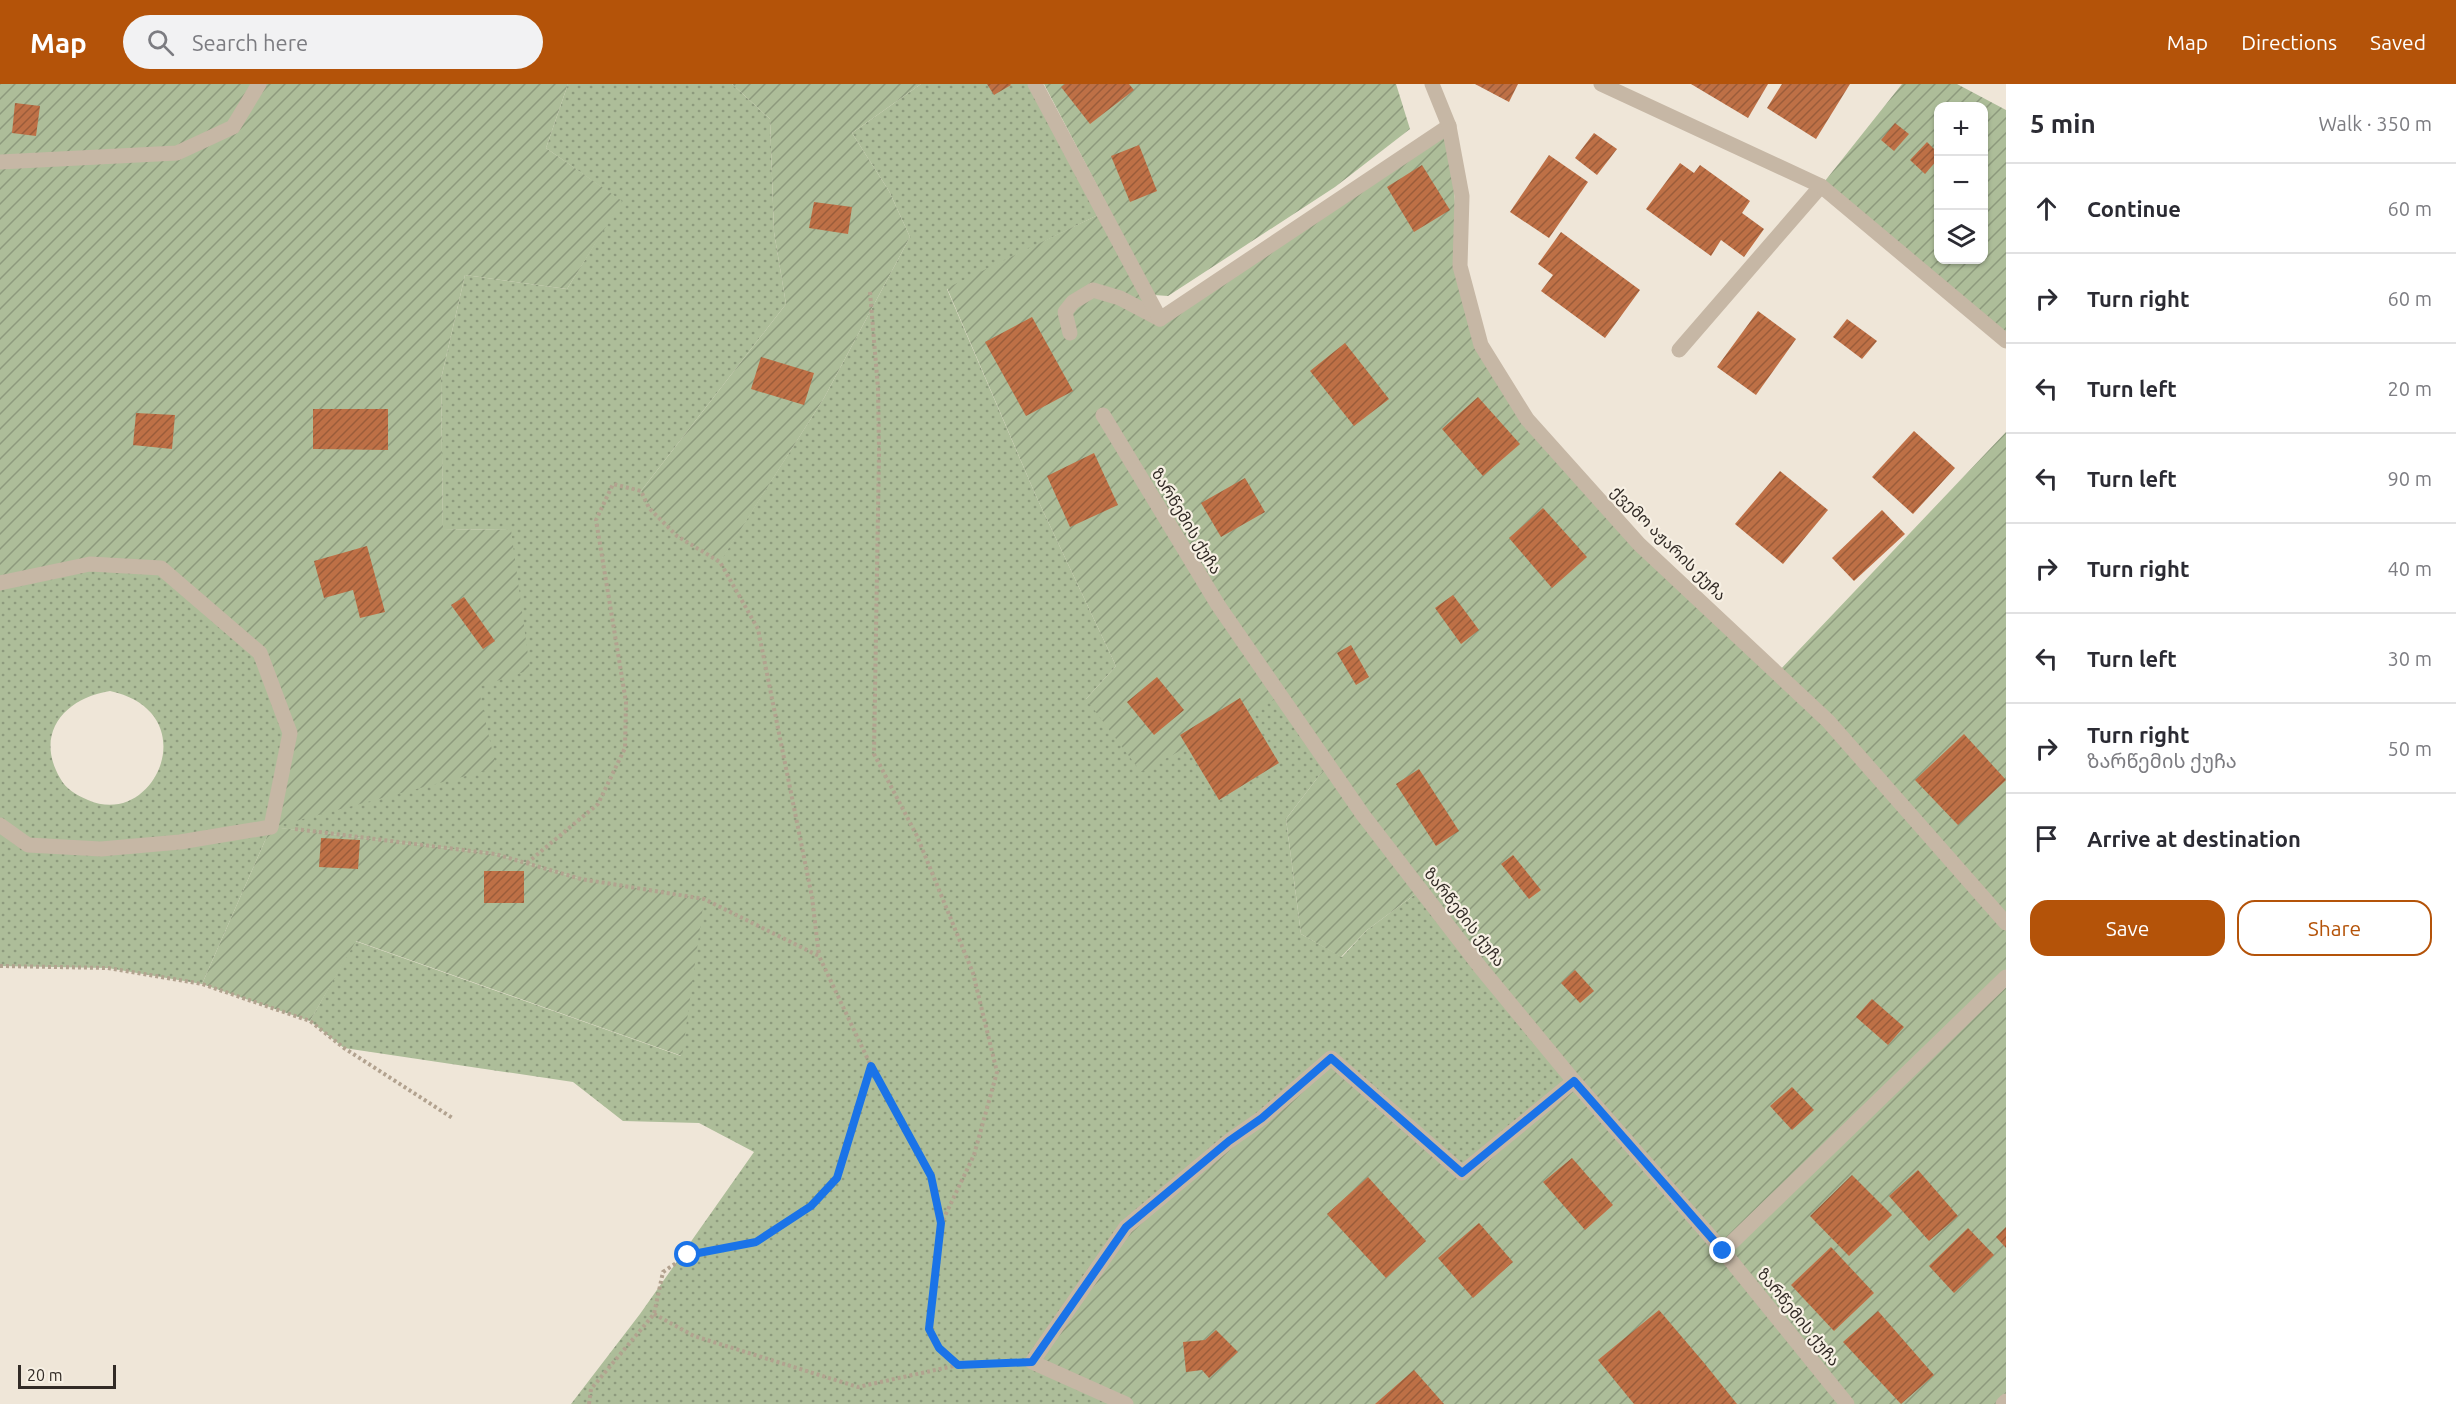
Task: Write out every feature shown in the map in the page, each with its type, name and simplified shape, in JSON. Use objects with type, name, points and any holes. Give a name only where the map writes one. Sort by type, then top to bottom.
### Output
[{"type":"street","points":[[0,162],[177,153],[233,127],[259,84]]},
{"type":"street","points":[[1035,84],[1160,319]]},
{"type":"street","name":"ქვემო აჟარის ქუჩა","points":[[1432,84],[1449,126],[1462,196],[1460,266],[1481,345],[1527,419],[1639,544],[1828,721],[2006,923]]},
{"type":"street","points":[[1601,84],[1821,186],[2006,341]]},
{"type":"street","points":[[1160,319],[1449,126]]},
{"type":"street","points":[[1680,350],[1821,186]]},
{"type":"street","points":[[1070,333],[1065,312],[1073,302],[1093,290],[1120,298],[1160,319]]},
{"type":"street","name":"ზარწემის ქუჩა","points":[[1103,415],[1218,605],[1363,814],[1480,967],[1574,1081],[1723,1251],[1847,1404]]},
{"type":"street","points":[[0,584],[90,564],[161,568],[260,653],[290,733],[271,826],[180,842],[101,849],[28,845],[0,825]]},
{"type":"street","points":[[1723,1251],[2006,977]]},
{"type":"street","points":[[1126,1404],[1032,1362],[1126,1227],[1229,1141],[1262,1118],[1331,1058],[1462,1173],[1574,1081]]},
{"type":"street","points":[[2003,1404],[2006,1401]]},
{"type":"path","points":[[870,292],[878,388],[879,452],[874,754],[917,836],[973,973],[997,1072],[974,1155],[941,1223]]},
{"type":"path","points":[[527,864],[598,804],[625,748],[626,702],[596,520],[613,484],[641,491],[649,508],[677,536],[720,562],[758,629],[807,874],[819,956],[871,1066],[931,1176],[941,1223],[929,1329],[939,1348],[958,1365]]},
{"type":"path","points":[[271,826],[495,854],[581,879],[704,899],[819,956]]},
{"type":"path","points":[[0,966],[108,969],[213,988],[310,1021],[344,1048],[454,1119]]},
{"type":"path","points":[[589,1404],[591,1389],[654,1314],[663,1272],[688,1255],[756,1242],[811,1206],[837,1178],[871,1066]]},
{"type":"path","points":[[654,1314],[694,1336],[858,1387],[958,1365],[1032,1362]]},
{"type":"green space","points":[[0,84],[568,84],[546,148],[622,201],[567,289],[465,275],[441,379],[443,529],[511,530],[530,670],[478,687],[496,768],[273,827],[495,854],[581,879],[704,899],[682,1056],[356,941],[310,1021],[202,984],[271,827],[290,733],[260,653],[161,568],[90,564],[0,583]]},
{"type":"green space","points":[[568,84],[732,84],[770,119],[774,232],[786,304],[641,491],[720,561],[824,398],[910,237],[889,191],[852,133],[921,84],[1033,84],[1104,212],[947,289],[1036,496],[1116,666],[1086,699],[1280,696],[1328,764],[1286,819],[1301,934],[1342,957],[1367,930],[1421,890],[1574,1081],[1462,1173],[1126,1404],[571,1404],[640,1314],[754,1152],[699,1123],[623,1121],[573,1082],[344,1048],[310,1021],[355,941],[681,1056],[581,879],[495,854],[271,827],[202,984],[108,968],[0,966],[0,583],[90,564],[161,568],[478,686],[511,530],[443,529],[441,379],[465,275],[567,289],[621,201],[546,148]],"holes":[[[110,691],[140,703],[157,721],[163,743],[160,765],[150,784],[133,799],[112,805],[79,796],[62,782],[53,762],[51,746],[58,720],[80,701]]]},
{"type":"green space","points":[[732,84],[921,84],[852,133],[889,191],[910,237],[824,398],[720,562],[675,533],[656,514],[641,491],[786,304],[774,232],[770,119]]},
{"type":"green space","points":[[1044,84],[1396,84],[1410,129],[1335,187],[1168,296],[1154,295]]},
{"type":"green space","points":[[1902,84],[1957,84],[2006,110],[2006,341],[1821,186]]},
{"type":"green space","points":[[1449,126],[1460,266],[1481,345],[1527,419],[1639,544],[1777,673],[2006,432],[2006,1404],[1126,1404],[1032,1362],[1126,1227],[1331,1058],[1462,1173],[1574,1081],[1421,890],[1367,930],[1341,957],[1301,934],[1286,819],[1328,764],[1281,696],[1141,772],[1086,699],[1116,666],[1036,496],[947,288],[1104,212],[1160,318]]},
{"type":"building","points":[[987,84],[1010,84],[1011,85],[994,95]]},
{"type":"building","points":[[1065,84],[1129,84],[1134,90],[1090,124],[1061,87]]},
{"type":"building","points":[[1475,84],[1518,84],[1509,102]]},
{"type":"building","points":[[1691,84],[1768,84],[1748,118]]},
{"type":"building","points":[[1782,84],[1850,84],[1816,139],[1767,108]]},
{"type":"building","points":[[15,103],[40,106],[36,136],[12,133]]},
{"type":"building","points":[[1895,123],[1909,134],[1894,151],[1881,140]]},
{"type":"building","points":[[1594,133],[1617,149],[1597,175],[1575,158]]},
{"type":"building","points":[[1927,142],[1934,149],[1934,164],[1925,174],[1910,160]]},
{"type":"building","points":[[1139,145],[1157,191],[1130,202],[1111,156]]},
{"type":"building","points":[[1549,155],[1588,182],[1549,238],[1510,212]]},
{"type":"building","points":[[1680,163],[1694,173],[1700,165],[1750,201],[1742,213],[1764,229],[1744,257],[1721,240],[1711,256],[1646,209]]},
{"type":"building","points":[[1422,165],[1450,210],[1414,232],[1387,187]]},
{"type":"building","points":[[814,202],[852,207],[848,234],[809,228]]},
{"type":"building","points":[[1561,232],[1640,290],[1605,338],[1541,291],[1553,275],[1538,264]]},
{"type":"building","points":[[1758,311],[1796,339],[1756,395],[1717,367]]},
{"type":"building","points":[[1032,317],[1073,391],[1026,416],[985,342]]},
{"type":"building","points":[[1847,319],[1877,341],[1862,359],[1833,337]]},
{"type":"building","points":[[1345,343],[1389,399],[1354,426],[1310,371]]},
{"type":"building","points":[[761,357],[814,373],[804,405],[751,389]]},
{"type":"building","points":[[1478,397],[1520,444],[1483,476],[1442,429]]},
{"type":"building","points":[[313,409],[388,409],[388,450],[313,449]]},
{"type":"building","points":[[136,413],[175,415],[172,449],[133,445]]},
{"type":"building","points":[[1914,431],[1955,468],[1913,514],[1872,477]]},
{"type":"building","points":[[1094,453],[1118,505],[1070,527],[1047,476]]},
{"type":"building","points":[[1780,471],[1828,510],[1783,564],[1735,524]]},
{"type":"building","points":[[1245,478],[1265,512],[1221,537],[1201,503]]},
{"type":"building","points":[[1543,508],[1587,557],[1552,588],[1509,538]]},
{"type":"building","points":[[1882,510],[1905,534],[1854,581],[1832,558]]},
{"type":"building","points":[[367,546],[385,612],[360,618],[353,590],[324,598],[314,561]]},
{"type":"building","points":[[1453,595],[1479,630],[1461,644],[1435,608]]},
{"type":"building","points":[[464,597],[495,641],[483,649],[451,605]]},
{"type":"building","points":[[1351,645],[1369,677],[1356,685],[1337,653]]},
{"type":"building","points":[[1157,677],[1184,710],[1154,735],[1127,702]]},
{"type":"building","points":[[1240,698],[1279,763],[1219,800],[1180,735]]},
{"type":"building","points":[[1964,734],[2006,780],[1958,825],[1915,780]]},
{"type":"building","points":[[1419,769],[1459,831],[1436,846],[1396,784]]},
{"type":"building","points":[[321,838],[360,840],[358,869],[319,867]]},
{"type":"building","points":[[1513,855],[1541,890],[1529,899],[1501,864]]},
{"type":"building","points":[[484,871],[524,871],[524,903],[484,903]]},
{"type":"building","points":[[1575,970],[1594,991],[1580,1003],[1561,983]]},
{"type":"building","points":[[1872,999],[1904,1027],[1888,1045],[1856,1017]]},
{"type":"building","points":[[1792,1087],[1814,1110],[1792,1130],[1770,1106]]},
{"type":"building","points":[[1572,1158],[1613,1205],[1585,1230],[1543,1182]]},
{"type":"building","points":[[1918,1170],[1958,1216],[1929,1241],[1889,1196]]},
{"type":"building","points":[[1852,1175],[1892,1215],[1849,1256],[1810,1216]]},
{"type":"building","points":[[1368,1177],[1426,1241],[1386,1278],[1327,1214]]},
{"type":"building","points":[[1479,1223],[1513,1262],[1473,1298],[1438,1258]]},
{"type":"building","points":[[2006,1227],[2006,1248],[1996,1237]]},
{"type":"building","points":[[1968,1228],[1994,1255],[1954,1293],[1929,1266]]},
{"type":"building","points":[[1831,1247],[1874,1293],[1834,1331],[1791,1285]]},
{"type":"building","points":[[1659,1310],[1737,1404],[1634,1404],[1598,1360]]},
{"type":"building","points":[[1878,1311],[1934,1375],[1901,1404],[1843,1342]]},
{"type":"building","points":[[1216,1330],[1238,1352],[1209,1378],[1202,1370],[1186,1372],[1183,1342],[1205,1340]]},
{"type":"building","points":[[1414,1370],[1444,1404],[1375,1404]]},
{"type":"route","points":[[688,1255],[756,1242],[784,1226],[811,1206],[837,1178],[849,1146],[871,1066],[931,1176],[941,1223],[929,1329],[939,1348],[958,1365],[1032,1362],[1126,1227],[1229,1141],[1262,1118],[1331,1058],[1462,1173],[1574,1081],[1723,1251]]}]
